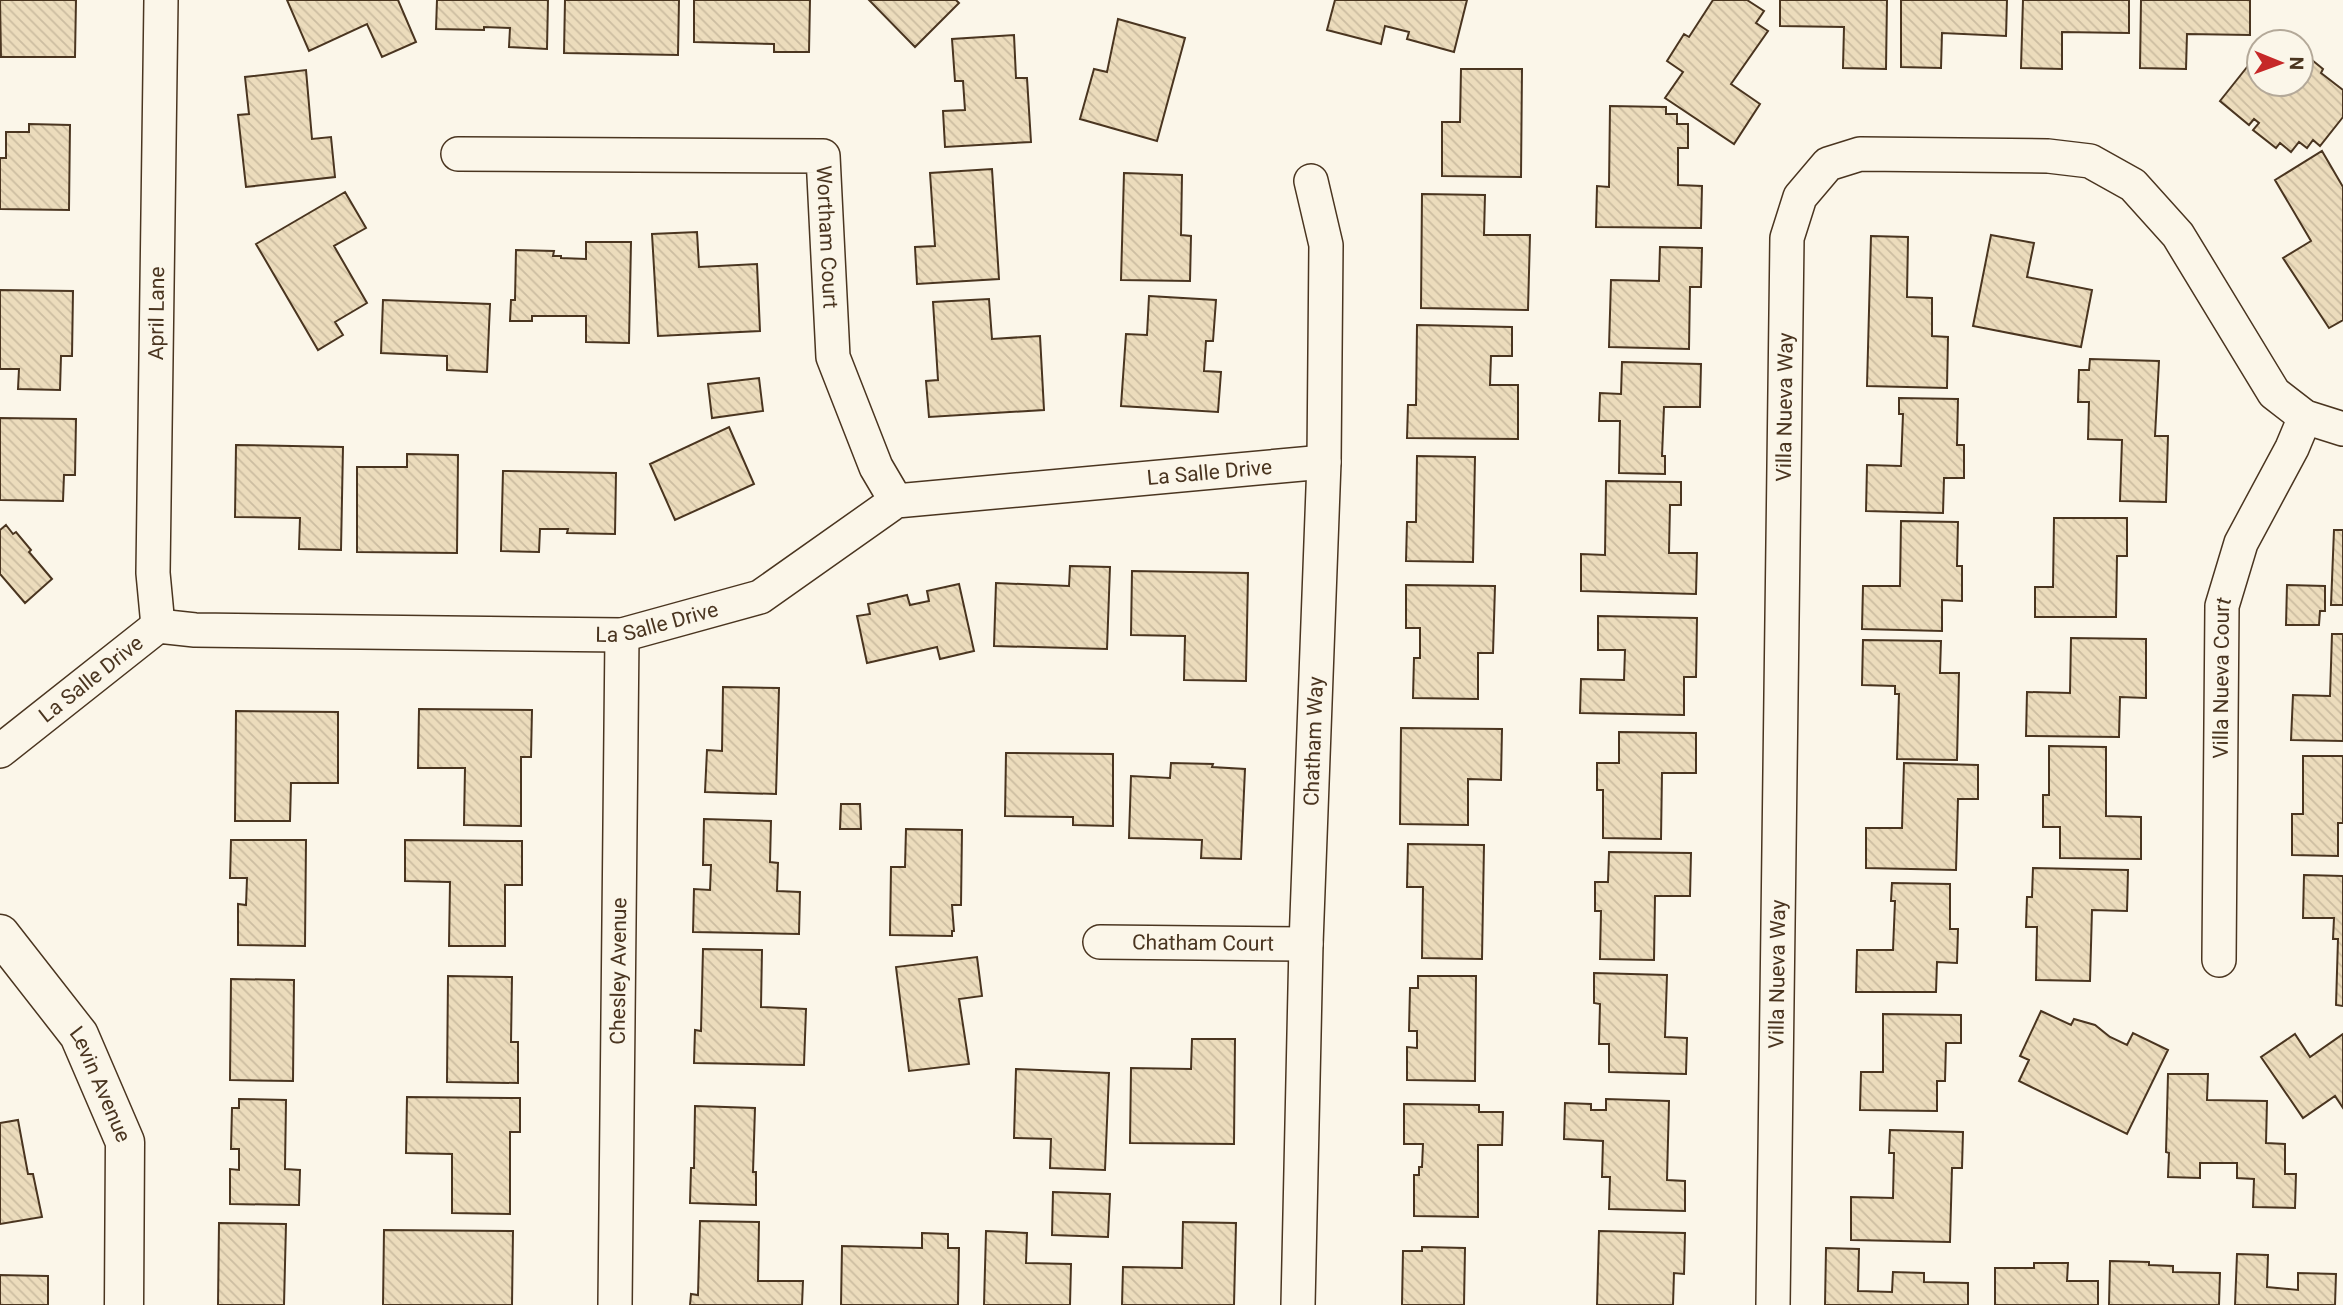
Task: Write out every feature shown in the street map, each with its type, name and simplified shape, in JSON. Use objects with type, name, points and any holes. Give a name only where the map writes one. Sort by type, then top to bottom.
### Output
[{"type":"street","name":"April Lane","points":[[158,626],[153,573],[161,0]]},
{"type":"street","name":"Wortham Court","points":[[458,154],[822,156],[833,357],[876,467],[897,501]]},
{"type":"street","name":"Villa Nueva Way","points":[[1773,1305],[1787,238],[1800,197],[1828,164],[1860,154],[2035,156],[2090,161],[2133,185],[2178,235],[2274,393],[2305,417],[2343,429]]},
{"type":"street","name":"Chatham Way","points":[[1298,1305],[1306,944],[1324,462],[1326,245],[1311,181]]},
{"type":"street","name":"Villa Nueva Court","points":[[2219,960],[2222,606],[2241,543],[2292,448],[2305,417]]},
{"type":"street","name":"La Salle Drive","points":[[0,751],[158,626],[195,630],[622,635],[760,597],[897,501],[1324,462]]},
{"type":"street","name":"Chesley Avenue","points":[[615,1305],[622,635]]},
{"type":"street","name":"Levin Avenue","points":[[0,933],[79,1035],[125,1142],[124,1305]]},
{"type":"street","name":"Chatham Court","points":[[1100,942],[1306,944]]},
{"type":"building","points":[[0,0],[76,0],[75,57],[1,57]]},
{"type":"building","points":[[287,0],[398,0],[416,42],[382,57],[367,24],[309,51]]},
{"type":"building","points":[[437,0],[548,0],[547,49],[509,47],[510,28],[436,29]]},
{"type":"building","points":[[565,0],[679,0],[678,55],[564,53]]},
{"type":"building","points":[[694,0],[810,0],[809,52],[774,52],[774,44],[694,42]]},
{"type":"building","points":[[869,0],[956,0],[959,3],[915,47]]},
{"type":"building","points":[[1335,0],[1467,0],[1454,52],[1407,39],[1409,32],[1385,26],[1381,44],[1327,30]]},
{"type":"building","points":[[1713,0],[1747,0],[1764,11],[1756,23],[1768,31],[1731,84],[1760,104],[1734,144],[1665,98],[1683,72],[1667,61],[1684,34],[1689,37]]},
{"type":"building","points":[[1780,0],[1887,0],[1886,69],[1843,68],[1844,27],[1780,26]]},
{"type":"building","points":[[1901,0],[2007,0],[2006,36],[1942,33],[1941,68],[1901,67]]},
{"type":"building","points":[[2023,0],[2129,0],[2129,33],[2062,32],[2062,69],[2021,68]]},
{"type":"building","points":[[2141,0],[2250,0],[2250,28],[2245,28],[2245,35],[2187,34],[2186,69],[2140,68]]},
{"type":"building","points":[[1118,19],[1185,38],[1157,141],[1080,119],[1094,69],[1107,72]]},
{"type":"building","points":[[1014,35],[1016,78],[1027,78],[1031,142],[945,147],[943,111],[965,110],[963,81],[955,81],[952,39]]},
{"type":"building","points":[[2315,62],[2323,69],[2321,73],[2343,90],[2343,117],[2320,146],[2313,140],[2307,148],[2299,142],[2291,152],[2280,143],[2276,148],[2253,130],[2259,123],[2254,119],[2249,125],[2220,101],[2245,70],[2245,98],[2315,98]]},
{"type":"building","points":[[1461,69],[1522,69],[1521,177],[1442,176],[1442,122],[1460,122]]},
{"type":"building","points":[[306,70],[312,139],[331,137],[335,177],[246,187],[238,115],[249,114],[245,77]]},
{"type":"building","points":[[1610,106],[1666,107],[1666,114],[1677,114],[1677,124],[1688,124],[1688,148],[1678,148],[1678,185],[1702,186],[1701,228],[1596,227],[1597,186],[1609,187]]},
{"type":"building","points":[[29,124],[70,125],[69,210],[0,209],[0,158],[6,158],[6,132],[29,132]]},
{"type":"building","points":[[2322,151],[2343,187],[2343,320],[2329,328],[2283,258],[2311,241],[2275,180]]},
{"type":"building","points":[[992,169],[999,279],[917,284],[915,247],[935,246],[930,173]]},
{"type":"building","points":[[1124,173],[1182,175],[1181,235],[1191,236],[1190,281],[1121,280]]},
{"type":"building","points":[[345,192],[366,228],[334,246],[367,303],[335,322],[343,335],[318,350],[256,244]]},
{"type":"building","points":[[1422,194],[1485,195],[1484,235],[1530,235],[1528,310],[1421,308]]},
{"type":"building","points":[[697,232],[699,267],[757,264],[760,331],[658,336],[652,234]]},
{"type":"building","points":[[1991,235],[2034,243],[2027,277],[2092,290],[2081,347],[1973,326]]},
{"type":"building","points":[[1871,236],[1908,237],[1907,297],[1932,298],[1932,336],[1948,337],[1947,388],[1867,386]]},
{"type":"building","points":[[586,242],[631,242],[629,343],[586,342],[586,316],[532,316],[532,321],[510,321],[511,300],[515,300],[516,250],[554,251],[553,256],[561,258],[586,259]]},
{"type":"building","points":[[1660,247],[1702,248],[1701,287],[1690,287],[1689,349],[1609,347],[1611,280],[1659,281]]},
{"type":"building","points":[[0,290],[73,291],[72,356],[61,356],[60,390],[18,389],[19,369],[0,369]]},
{"type":"building","points":[[1149,296],[1216,300],[1213,341],[1206,341],[1204,371],[1221,372],[1218,412],[1121,406],[1126,334],[1147,335]]},
{"type":"building","points":[[989,299],[992,339],[1040,336],[1044,410],[929,417],[926,381],[938,380],[933,302]]},
{"type":"building","points":[[383,300],[490,304],[487,372],[447,370],[447,356],[381,353]]},
{"type":"building","points":[[1417,325],[1512,327],[1512,356],[1491,356],[1490,385],[1518,385],[1518,439],[1407,438],[1408,405],[1416,405]]},
{"type":"building","points":[[2090,359],[2159,361],[2155,436],[2168,436],[2166,502],[2120,501],[2122,440],[2088,439],[2089,402],[2078,402],[2079,370],[2089,370]]},
{"type":"building","points":[[1622,362],[1701,364],[1700,407],[1664,407],[1662,456],[1665,456],[1665,474],[1619,473],[1620,421],[1599,421],[1600,393],[1621,394]]},
{"type":"building","points":[[759,378],[763,411],[712,418],[708,384]]},
{"type":"building","points":[[1899,398],[1958,399],[1957,445],[1964,445],[1964,478],[1944,478],[1943,513],[1866,511],[1867,465],[1901,466],[1903,414],[1899,414]]},
{"type":"building","points":[[0,418],[76,419],[75,475],[64,475],[63,501],[0,500]]},
{"type":"building","points":[[729,427],[754,484],[675,520],[650,464]]},
{"type":"building","points":[[236,445],[343,447],[341,550],[299,549],[300,518],[235,517]]},
{"type":"building","points":[[407,454],[458,455],[457,553],[357,552],[357,467],[407,467]]},
{"type":"building","points":[[1417,456],[1475,457],[1473,562],[1406,561],[1407,522],[1416,522]]},
{"type":"building","points":[[503,471],[616,473],[615,534],[567,533],[568,529],[540,529],[539,552],[501,551]]},
{"type":"building","points":[[1606,481],[1681,482],[1681,505],[1670,505],[1669,553],[1697,553],[1696,594],[1581,591],[1581,554],[1605,555]]},
{"type":"building","points":[[2054,518],[2127,518],[2127,556],[2117,556],[2116,617],[2035,617],[2035,587],[2053,587]]},
{"type":"building","points":[[1901,521],[1958,522],[1957,566],[1962,566],[1962,601],[1942,600],[1942,631],[1862,629],[1863,586],[1900,586]]},
{"type":"building","points":[[6,525],[13,534],[16,532],[52,579],[25,603],[0,574],[0,530]]},
{"type":"building","points":[[2334,530],[2343,530],[2343,605],[2331,605]]},
{"type":"building","points":[[1070,566],[1110,567],[1107,649],[994,646],[996,583],[1069,586]]},
{"type":"building","points":[[1132,571],[1248,573],[1246,681],[1184,680],[1185,636],[1131,635]]},
{"type":"building","points":[[959,584],[974,651],[940,659],[937,647],[867,663],[857,616],[870,614],[868,604],[907,595],[910,605],[929,601],[927,591]]},
{"type":"building","points":[[1406,585],[1495,586],[1493,653],[1478,653],[1478,699],[1413,698],[1414,658],[1420,658],[1420,628],[1406,628]]},
{"type":"building","points":[[2287,585],[2325,586],[2325,611],[2320,611],[2319,625],[2286,625]]},
{"type":"building","points":[[1598,616],[1697,618],[1696,677],[1684,677],[1684,715],[1580,713],[1581,679],[1624,680],[1625,650],[1598,650]]},
{"type":"building","points":[[2332,634],[2343,634],[2343,741],[2291,740],[2293,695],[2330,696]]},
{"type":"building","points":[[2071,638],[2146,639],[2146,698],[2120,697],[2119,737],[2026,736],[2027,692],[2070,693]]},
{"type":"building","points":[[1863,640],[1941,641],[1940,673],[1959,673],[1957,760],[1897,759],[1899,694],[1895,694],[1895,686],[1862,685]]},
{"type":"building","points":[[723,687],[779,688],[776,794],[705,792],[707,750],[722,751]]},
{"type":"building","points":[[419,709],[532,710],[531,757],[521,757],[521,826],[464,825],[465,768],[418,768]]},
{"type":"building","points":[[236,711],[338,712],[338,783],[291,783],[290,821],[235,821]]},
{"type":"building","points":[[1401,728],[1502,729],[1501,780],[1468,779],[1468,825],[1400,824]]},
{"type":"building","points":[[1619,732],[1696,733],[1696,773],[1662,773],[1661,839],[1603,838],[1603,790],[1597,790],[1597,763],[1619,763]]},
{"type":"building","points":[[2049,746],[2106,747],[2106,816],[2141,817],[2141,859],[2060,858],[2060,827],[2043,827],[2043,795],[2049,795]]},
{"type":"building","points":[[1006,753],[1113,754],[1113,826],[1073,825],[1073,817],[1005,816]]},
{"type":"building","points":[[2303,756],[2343,756],[2343,823],[2338,823],[2338,856],[2292,855],[2292,814],[2303,814]]},
{"type":"building","points":[[1171,763],[1213,764],[1212,767],[1245,769],[1241,859],[1201,858],[1202,840],[1129,838],[1131,776],[1170,778]]},
{"type":"building","points":[[1904,763],[1978,765],[1978,799],[1958,799],[1956,870],[1866,868],[1866,828],[1902,828]]},
{"type":"building","points":[[841,804],[860,804],[861,829],[840,829]]},
{"type":"building","points":[[704,819],[771,821],[770,862],[778,863],[777,891],[800,892],[799,934],[693,932],[694,889],[710,890],[711,865],[703,865]]},
{"type":"building","points":[[906,829],[962,830],[961,905],[952,905],[952,936],[890,935],[891,867],[905,867]]},
{"type":"building","points":[[231,840],[306,840],[305,946],[238,945],[238,904],[246,905],[247,878],[230,878]]},
{"type":"building","points":[[405,840],[522,841],[522,885],[505,885],[505,946],[449,946],[450,882],[405,881]]},
{"type":"building","points":[[1408,844],[1484,845],[1482,959],[1422,958],[1423,887],[1407,887]]},
{"type":"building","points":[[1609,852],[1691,853],[1690,896],[1655,896],[1654,960],[1600,959],[1601,911],[1595,911],[1595,882],[1608,882]]},
{"type":"building","points":[[2033,868],[2128,870],[2127,911],[2092,910],[2090,981],[2036,980],[2037,927],[2026,927],[2027,897],[2032,897]]},
{"type":"building","points":[[2304,875],[2343,876],[2343,1006],[2336,1005],[2338,939],[2333,939],[2334,918],[2303,918]]},
{"type":"building","points":[[1892,883],[1950,884],[1950,929],[1958,929],[1957,963],[1937,962],[1936,992],[1856,992],[1857,950],[1893,950],[1895,901],[1891,901]]},
{"type":"building","points":[[703,949],[762,950],[761,1007],[806,1009],[804,1065],[694,1063],[695,1030],[701,1031]]},
{"type":"building","points":[[977,957],[982,996],[959,999],[969,1064],[909,1071],[896,967]]},
{"type":"building","points":[[1594,973],[1667,975],[1665,1037],[1687,1038],[1686,1074],[1609,1072],[1609,1044],[1599,1044],[1600,1004],[1594,1003]]},
{"type":"building","points":[[448,976],[512,977],[511,1042],[518,1042],[518,1083],[447,1082]]},
{"type":"building","points":[[1418,976],[1476,976],[1475,1081],[1407,1080],[1407,1047],[1417,1048],[1417,1031],[1409,1031],[1410,988],[1418,988]]},
{"type":"building","points":[[231,979],[294,980],[293,1081],[230,1080]]},
{"type":"building","points":[[2041,1011],[2071,1025],[2074,1019],[2095,1025],[2110,1037],[2127,1045],[2133,1033],[2168,1050],[2127,1134],[2019,1081],[2029,1060],[2020,1056]]},
{"type":"building","points":[[1883,1014],[1961,1015],[1961,1043],[1946,1043],[1945,1081],[1937,1081],[1937,1111],[1860,1110],[1861,1072],[1883,1072]]},
{"type":"building","points":[[2295,1034],[2310,1057],[2343,1034],[2343,1108],[2335,1096],[2303,1118],[2261,1057]]},
{"type":"building","points":[[1192,1039],[1235,1039],[1234,1144],[1130,1143],[1131,1068],[1191,1069]]},
{"type":"building","points":[[1016,1069],[1109,1073],[1105,1170],[1050,1168],[1051,1139],[1014,1138]]},
{"type":"building","points":[[2168,1074],[2208,1074],[2207,1100],[2267,1101],[2266,1143],[2285,1144],[2285,1174],[2296,1174],[2295,1208],[2253,1207],[2254,1179],[2237,1178],[2237,1163],[2200,1163],[2200,1178],[2168,1177]]},
{"type":"building","points":[[407,1097],[520,1098],[520,1132],[510,1132],[510,1214],[452,1213],[452,1154],[406,1153]]},
{"type":"building","points":[[239,1099],[286,1100],[285,1169],[300,1170],[299,1205],[230,1204],[230,1169],[239,1170],[239,1149],[231,1149],[232,1108],[239,1108]]},
{"type":"building","points":[[1606,1099],[1669,1101],[1667,1180],[1685,1181],[1685,1211],[1609,1209],[1610,1177],[1602,1177],[1603,1141],[1564,1139],[1565,1103],[1591,1104],[1591,1110],[1606,1110]]},
{"type":"building","points":[[1404,1104],[1479,1105],[1479,1112],[1503,1112],[1502,1145],[1478,1145],[1478,1217],[1414,1216],[1414,1175],[1419,1175],[1419,1167],[1422,1167],[1423,1144],[1404,1144]]},
{"type":"building","points":[[695,1106],[755,1108],[753,1172],[756,1172],[756,1205],[690,1203],[691,1168],[694,1168]]},
{"type":"building","points":[[18,1120],[28,1174],[33,1174],[42,1217],[0,1224],[0,1123]]},
{"type":"building","points":[[1890,1130],[1963,1132],[1962,1168],[1952,1168],[1950,1242],[1851,1240],[1851,1197],[1893,1198],[1894,1153],[1889,1153]]},
{"type":"building","points":[[1053,1192],[1110,1194],[1108,1237],[1052,1235]]},
{"type":"building","points":[[700,1221],[759,1222],[758,1281],[803,1281],[802,1305],[690,1305],[691,1294],[698,1295]]},
{"type":"building","points":[[1183,1222],[1236,1223],[1234,1305],[1122,1305],[1123,1267],[1182,1268]]},
{"type":"building","points":[[219,1223],[286,1224],[284,1305],[218,1305]]},
{"type":"building","points":[[384,1230],[513,1231],[512,1305],[383,1305]]},
{"type":"building","points":[[986,1231],[1027,1233],[1026,1263],[1071,1264],[1070,1305],[984,1305]]},
{"type":"building","points":[[1599,1231],[1685,1233],[1684,1274],[1674,1273],[1673,1305],[1597,1305]]},
{"type":"building","points":[[922,1233],[948,1234],[948,1248],[959,1248],[958,1305],[841,1305],[842,1246],[922,1248]]},
{"type":"building","points":[[1422,1247],[1465,1248],[1464,1305],[1402,1305],[1403,1251],[1422,1251]]},
{"type":"building","points":[[1826,1248],[1859,1249],[1858,1291],[1892,1292],[1893,1272],[1924,1273],[1924,1282],[1968,1283],[1968,1305],[1825,1305]]},
{"type":"building","points":[[2237,1254],[2268,1255],[2267,1287],[2298,1290],[2298,1273],[2336,1274],[2335,1305],[2235,1305]]},
{"type":"building","points":[[2110,1261],[2173,1266],[2173,1272],[2220,1273],[2219,1305],[2109,1305]]},
{"type":"building","points":[[2034,1263],[2068,1263],[2067,1281],[2098,1281],[2098,1305],[1995,1305],[1995,1268],[2034,1268]]},
{"type":"building","points":[[0,1275],[48,1276],[48,1305],[0,1305]]}]
